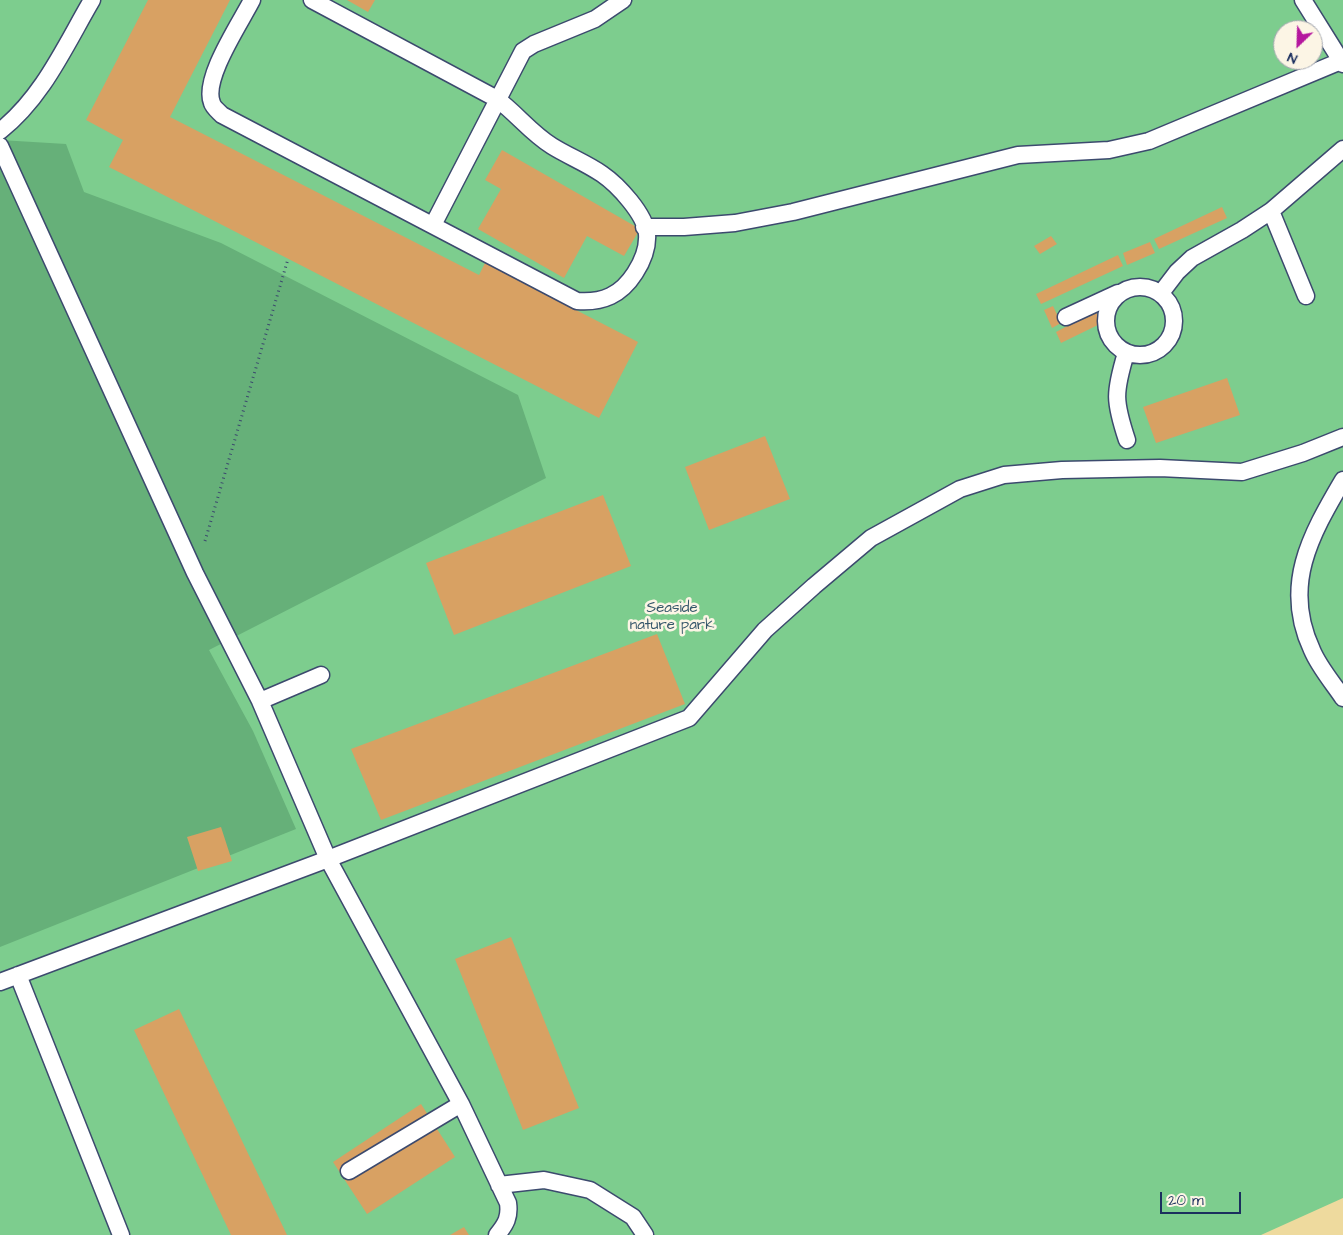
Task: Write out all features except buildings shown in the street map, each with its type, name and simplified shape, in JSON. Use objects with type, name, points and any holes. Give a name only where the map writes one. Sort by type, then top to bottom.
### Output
[{"type":"lane","points":[[0,131],[26,107],[40,89],[92,0]]},
{"type":"lane","points":[[252,0],[216,70],[210,89],[212,104],[222,115],[577,301],[596,302],[617,293],[630,282],[641,265],[646,250],[647,233],[639,214],[622,192],[602,174],[551,146],[525,126],[512,110],[497,99],[312,0]]},
{"type":"lane","points":[[433,225],[497,99],[524,52],[534,44],[595,20],[622,0]]},
{"type":"lane","points":[[644,227],[684,227],[735,223],[793,212],[1018,155],[1109,150],[1149,142],[1342,63],[1303,0]]},
{"type":"lane","points":[[0,146],[195,573],[260,701],[328,859],[461,1104],[508,1203],[509,1212],[506,1224],[497,1235]]},
{"type":"lane","points":[[1161,293],[1177,272],[1192,258],[1242,230],[1270,211],[1343,150]]},
{"type":"lane","points":[[1270,211],[1306,296]]},
{"type":"lane","points":[[1066,317],[1127,289],[1150,288],[1161,293],[1169,302],[1174,312],[1172,334],[1167,342],[1153,352],[1137,355],[1126,353],[1110,338],[1107,321],[1110,304],[1127,289]]},
{"type":"lane","points":[[1126,353],[1115,396],[1116,408],[1127,440]]},
{"type":"lane","points":[[0,982],[328,859],[689,718],[765,630],[814,586],[871,538],[960,489],[1004,475],[1062,470],[1160,468],[1242,472],[1303,453],[1343,437]]},
{"type":"lane","points":[[1343,480],[1324,512],[1304,555],[1298,591],[1300,618],[1312,651],[1343,698]]},
{"type":"lane","points":[[260,701],[321,675]]},
{"type":"lane","points":[[18,975],[121,1235]]},
{"type":"lane","points":[[349,1170],[461,1104]]},
{"type":"lane","points":[[499,1185],[544,1180],[590,1190],[633,1217],[645,1235]]},
{"type":"path","points":[[195,573],[288,259]]},
{"type":"green space","name":"Seaside nature park","points":[[0,0],[1343,0],[1343,1235],[0,1235]]},
{"type":"green space","points":[[0,140],[66,144],[84,192],[221,243],[518,395],[546,478],[209,650],[253,731],[296,829],[0,947]]},
{"type":"sand","points":[[1343,1198],[1343,1235],[1261,1235]]}]
